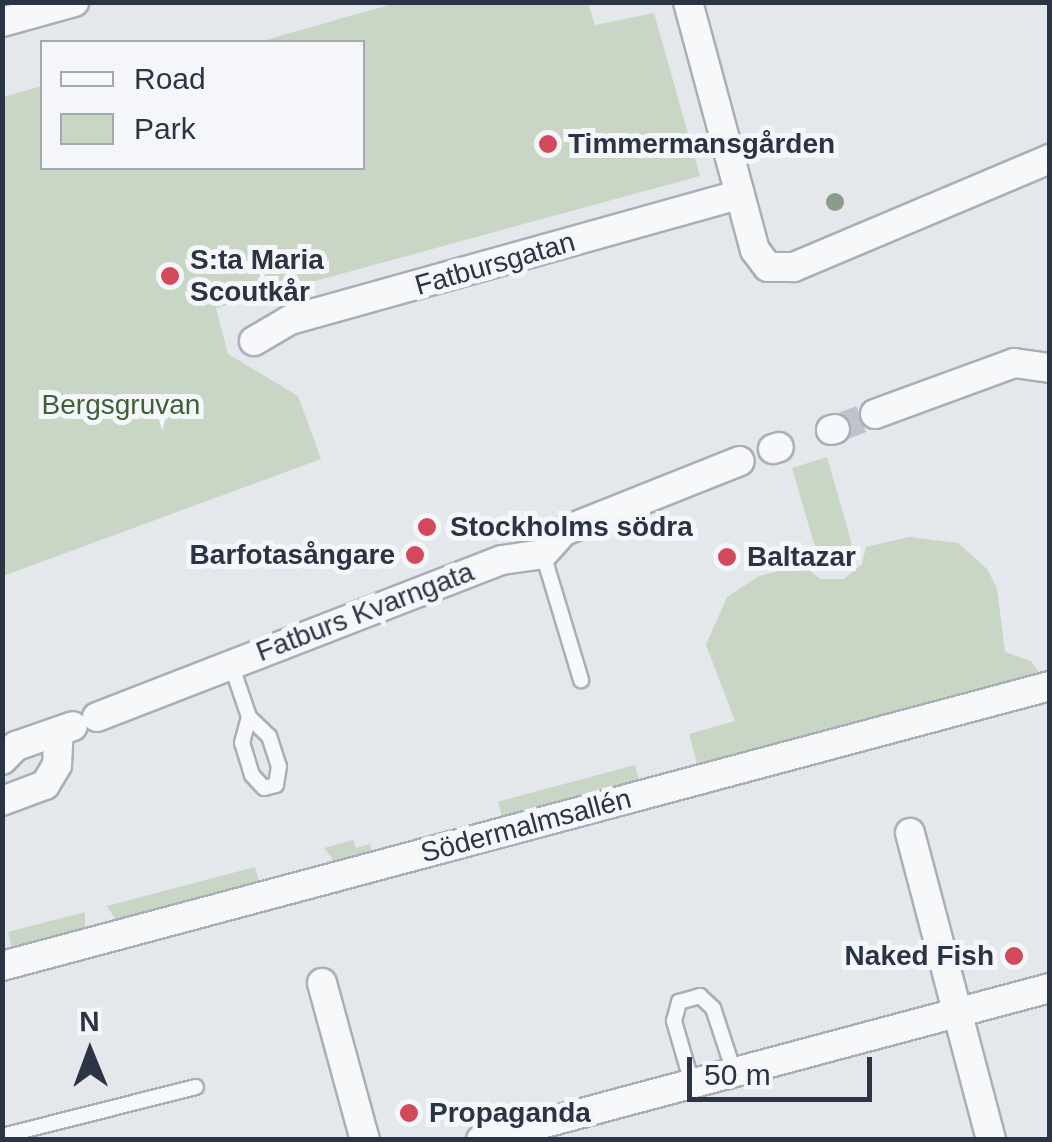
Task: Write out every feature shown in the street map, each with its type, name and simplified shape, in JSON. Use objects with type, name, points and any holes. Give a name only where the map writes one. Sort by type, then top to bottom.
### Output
[{"type":"street","points":[[2,22],[74,2]]},
{"type":"street","points":[[688,2],[756,250],[768,267],[794,267],[1050,159]]},
{"type":"street","name":"Fatbursgatan","points":[[254,341],[290,320],[740,194]]},
{"type":"street","points":[[875,414],[1014,363],[1050,368]]},
{"type":"street","name":"Fatburs Kvarngata","points":[[2,760],[16,746],[502,560],[543,554],[564,531],[740,461]]},
{"type":"street","name":"Södermalmsallén","points":[[2,966],[1050,686]]},
{"type":"street","points":[[2,801],[45,785],[76,725]]},
{"type":"street","points":[[910,833],[991,1140]]},
{"type":"street","points":[[322,984],[365,1140]]},
{"type":"street","points":[[482,1140],[1050,988]]},
{"type":"lane","points":[[543,554],[580,680]]},
{"type":"lane","points":[[231,664],[249,717]]},
{"type":"lane","points":[[692,1083],[674,1021],[679,1002],[688,999],[700,996],[713,1008],[734,1072]]},
{"type":"lane","points":[[2,1136],[196,1087]]},
{"type":"green space","name":"Bergsgruvan","points":[[399,2],[588,3],[595,25],[654,13],[700,176],[216,308],[228,354],[298,396],[321,459],[3,576],[3,97],[40,87],[40,170],[365,170],[365,40],[266,40]]},
{"type":"green space","points":[[827,457],[851,541],[851,554],[839,565],[822,563],[817,554],[792,468]]},
{"type":"green space","points":[[909,537],[958,543],[987,569],[997,588],[1005,652],[1031,661],[1045,680],[699,771],[689,734],[735,721],[706,645],[727,597],[759,576],[803,565],[820,579],[844,579],[862,564],[866,547]]},
{"type":"green space","points":[[635,765],[646,807],[509,843],[498,802]]},
{"type":"green space","points":[[353,840],[356,848],[370,844],[379,877],[336,895],[332,858],[324,848]]},
{"type":"green space","points":[[255,867],[267,911],[120,951],[120,927],[107,906]]},
{"type":"green space","points":[[85,912],[85,936],[98,957],[19,977],[8,932]]},
{"type":"tunnel","points":[[835,429],[875,414]]},
{"type":"place","name":"Timmermansgården","points":[[548,144]]},
{"type":"place","name":"S:ta Maria Scoutkår","points":[[170,276]]},
{"type":"place","name":"Stockholms södra","points":[[427,527]]},
{"type":"place","name":"Barfotasångare","points":[[415,555]]},
{"type":"place","name":"Baltazar","points":[[727,557]]},
{"type":"place","name":"Naked Fish","points":[[1014,956]]},
{"type":"place","name":"Propaganda","points":[[409,1113]]}]
